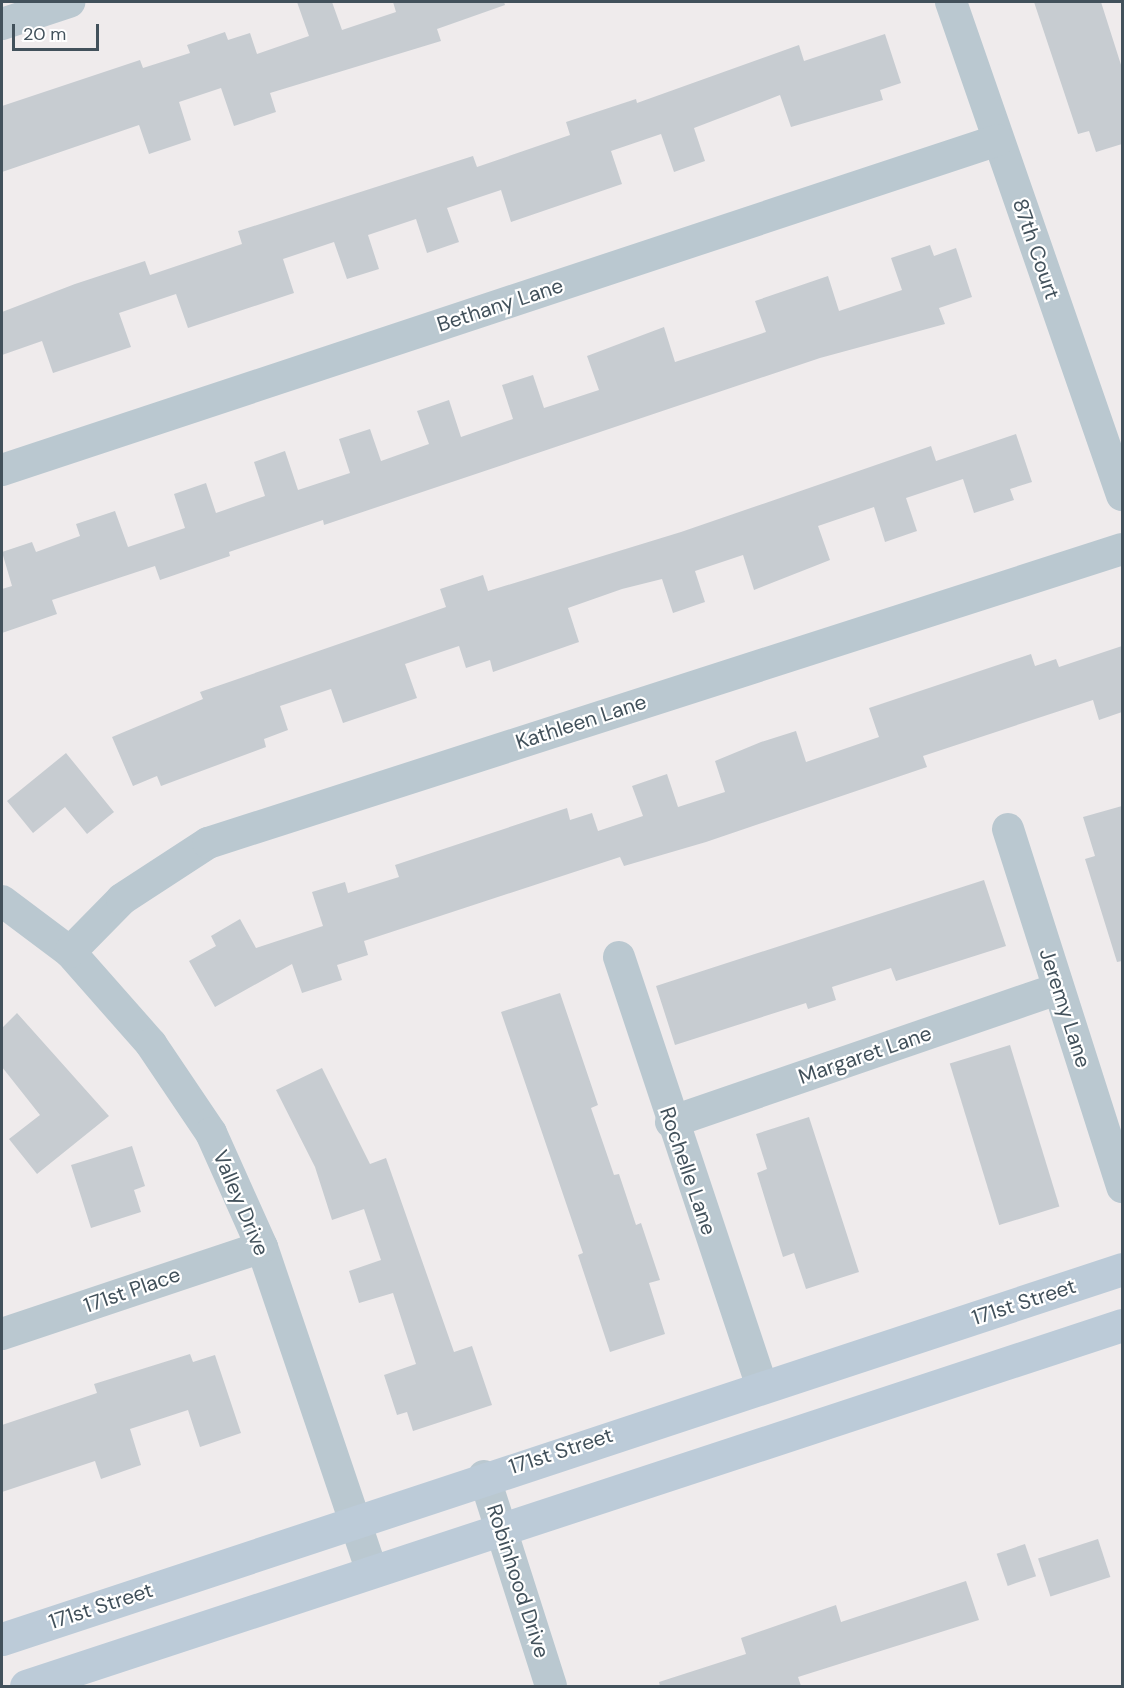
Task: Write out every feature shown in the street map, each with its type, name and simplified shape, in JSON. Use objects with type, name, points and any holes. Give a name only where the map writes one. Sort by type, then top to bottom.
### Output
[{"type":"street","points":[[2,24],[65,2]]},
{"type":"street","name":"87th Court","points":[[951,2],[1122,495]]},
{"type":"street","name":"Bethany Lane","points":[[2,470],[998,140]]},
{"type":"street","name":"Kathleen Lane","points":[[70,952],[122,899],[208,843],[1122,549]]},
{"type":"street","name":"Jeremy Lane","points":[[1008,829],[1122,1186]]},
{"type":"street","name":"Valley Drive","points":[[2,901],[70,952],[151,1044],[211,1133],[262,1247],[372,1572]]},
{"type":"street","name":"Rochelle Lane","points":[[619,957],[671,1122],[761,1384]]},
{"type":"street","name":"Margaret Lane","points":[[671,1122],[1058,989]]},
{"type":"street","name":"171st Place","points":[[2,1334],[262,1247]]},
{"type":"street","name":"171st Street","points":[[2,1639],[761,1384],[1122,1269]]},
{"type":"street","points":[[26,1686],[1122,1325]]},
{"type":"street","name":"Robinhood Drive","points":[[484,1476],[551,1686]]},
{"type":"building","points":[[297,2],[332,2],[342,30],[396,12],[393,2],[504,2],[505,5],[437,29],[441,41],[270,93],[276,112],[234,126],[221,88],[179,102],[191,140],[149,154],[139,125],[2,172],[2,106],[140,60],[143,68],[190,53],[187,45],[225,32],[228,40],[250,33],[257,54],[309,36]]},
{"type":"building","points":[[1034,2],[1101,2],[1122,68],[1122,144],[1096,152],[1089,131],[1078,134]]},
{"type":"building","points":[[885,34],[901,83],[880,90],[883,100],[791,127],[780,95],[694,128],[705,161],[674,172],[661,134],[611,151],[622,184],[511,222],[501,190],[447,208],[459,242],[427,253],[416,219],[368,235],[379,269],[347,279],[334,242],[283,259],[294,293],[188,328],[176,294],[119,313],[131,347],[53,373],[42,341],[2,355],[2,312],[75,284],[145,261],[150,275],[242,244],[238,231],[473,156],[477,167],[570,135],[566,122],[636,99],[637,103],[799,45],[804,61]]},
{"type":"building","points":[[930,245],[934,256],[956,248],[972,297],[939,308],[945,324],[820,358],[324,525],[323,520],[229,552],[230,556],[160,580],[155,566],[52,600],[57,614],[2,633],[2,589],[12,586],[2,552],[32,542],[36,552],[80,536],[76,524],[115,511],[128,547],[185,528],[174,494],[206,483],[216,513],[265,496],[254,462],[285,451],[298,490],[350,473],[339,439],[370,429],[381,461],[429,444],[417,411],[449,400],[461,437],[513,419],[502,385],[533,375],[544,408],[599,390],[587,356],[664,327],[675,362],[766,332],[755,301],[828,276],[839,311],[902,290],[891,258]]},
{"type":"building","points":[[1016,434],[1032,482],[1010,489],[1014,500],[974,513],[963,479],[906,498],[917,531],[885,542],[874,507],[818,526],[830,560],[754,590],[743,555],[695,571],[705,602],[673,613],[662,579],[622,589],[568,608],[579,642],[493,672],[490,660],[466,668],[459,646],[405,664],[417,698],[343,723],[331,689],[280,706],[288,730],[264,739],[266,747],[161,786],[157,776],[133,786],[112,737],[203,699],[200,692],[446,607],[440,589],[483,575],[488,591],[681,532],[931,446],[936,461]]},
{"type":"building","points":[[1122,646],[1122,712],[1099,720],[1093,700],[923,756],[927,767],[706,842],[624,866],[620,857],[364,941],[368,955],[337,965],[342,980],[302,993],[292,964],[215,1007],[189,961],[216,946],[211,936],[240,919],[256,948],[323,926],[312,892],[345,882],[348,893],[399,877],[395,865],[567,808],[570,820],[592,813],[598,831],[643,816],[632,786],[667,774],[678,807],[725,792],[715,761],[761,742],[796,731],[806,762],[879,737],[869,708],[1031,654],[1035,666],[1056,659],[1059,667]]},
{"type":"building","points":[[66,753],[114,812],[87,834],[65,807],[33,833],[7,801]]},
{"type":"building","points":[[1122,806],[1122,961],[1117,962],[1085,859],[1095,856],[1083,817]]},
{"type":"building","points":[[984,880],[1006,946],[896,981],[891,968],[832,987],[836,1000],[808,1009],[806,1003],[675,1045],[656,986]]},
{"type":"building","points":[[560,993],[598,1105],[591,1108],[614,1175],[619,1174],[636,1225],[641,1223],[660,1280],[649,1283],[665,1334],[610,1352],[578,1255],[583,1253],[501,1012]]},
{"type":"building","points":[[17,1013],[109,1116],[37,1174],[9,1139],[40,1115],[2,1067],[2,1028]]},
{"type":"building","points":[[1010,1045],[1059,1207],[999,1225],[950,1063]]},
{"type":"building","points":[[322,1068],[370,1164],[386,1158],[454,1352],[472,1346],[492,1405],[413,1431],[407,1412],[397,1415],[384,1375],[416,1364],[393,1293],[359,1303],[349,1271],[381,1260],[364,1209],[332,1220],[315,1167],[276,1090]]},
{"type":"building","points":[[809,1117],[859,1272],[806,1289],[794,1253],[783,1257],[757,1173],[767,1169],[756,1134]]},
{"type":"building","points":[[132,1146],[145,1186],[134,1190],[141,1212],[91,1228],[71,1165]]},
{"type":"building","points":[[190,1354],[193,1362],[215,1355],[241,1433],[200,1447],[188,1410],[130,1429],[141,1465],[101,1479],[95,1461],[2,1492],[2,1425],[97,1393],[94,1384]]},
{"type":"building","points":[[1098,1539],[1110,1577],[1050,1597],[1038,1558]]},
{"type":"building","points":[[1025,1544],[1036,1576],[1008,1586],[997,1554]]},
{"type":"building","points":[[966,1581],[979,1620],[798,1677],[801,1686],[660,1686],[659,1682],[746,1654],[741,1638],[836,1605],[841,1622]]}]
